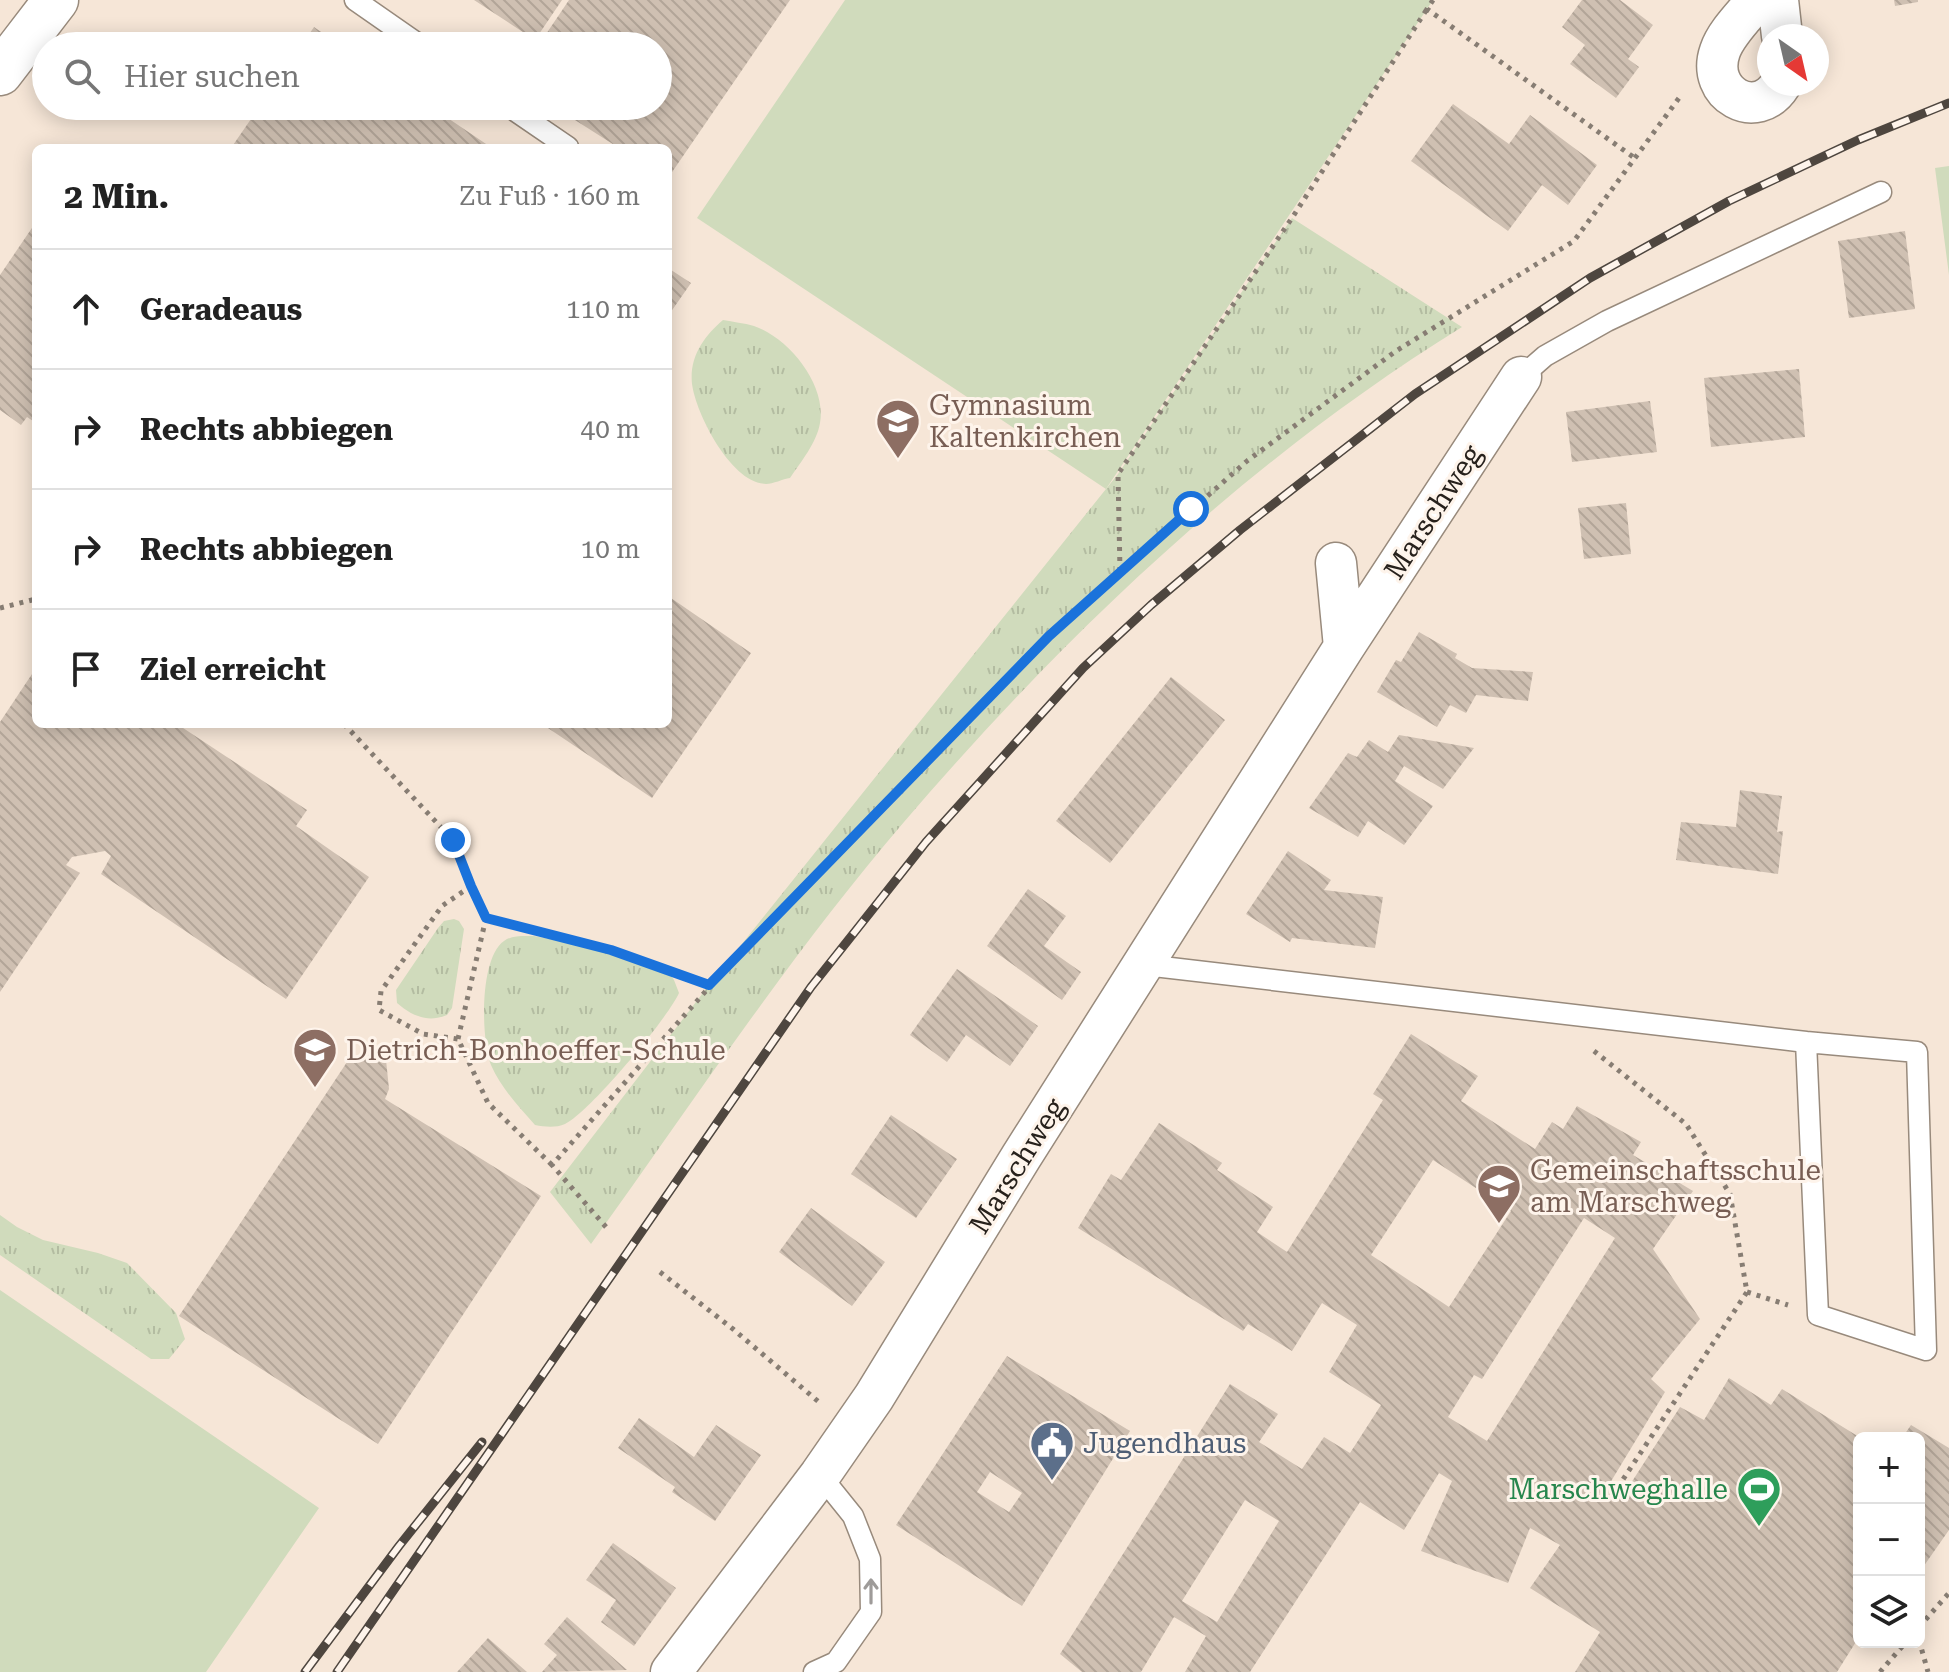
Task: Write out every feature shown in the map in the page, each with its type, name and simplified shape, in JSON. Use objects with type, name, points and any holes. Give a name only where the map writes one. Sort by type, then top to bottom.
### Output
[{"type":"street","points":[[0,73],[56,0]]},
{"type":"street","points":[[1757,0],[1719,52],[1718,77],[1726,94],[1740,101],[1754,103],[1771,96]]},
{"type":"street","points":[[1778,0],[1781,24]]},
{"type":"street","name":"Marschweg","points":[[671,1672],[820,1475],[882,1384],[1021,1157],[1344,647],[1521,377]]},
{"type":"street","name":"Marschweg","points":[[1336,563],[1344,647]]},
{"type":"lane","points":[[355,0],[401,32]]},
{"type":"lane","points":[[528,120],[564,144]]},
{"type":"lane","points":[[1521,377],[1545,356],[1607,321],[1881,192]]},
{"type":"lane","points":[[1145,965],[1547,1013],[1917,1052],[1926,1350],[1818,1315],[1806,1042]]},
{"type":"lane","points":[[814,1672],[836,1662],[871,1612],[870,1559],[853,1516],[820,1475]]},
{"type":"path","points":[[1120,571],[1118,474],[1292,218],[1433,0]]},
{"type":"path","points":[[1427,9],[1636,159]]},
{"type":"path","points":[[552,1165],[709,985],[1049,636],[1247,461],[1396,351],[1574,241],[1699,70],[1719,52]]},
{"type":"path","points":[[0,608],[32,600]]},
{"type":"path","points":[[348,728],[453,840],[486,918],[458,1039],[488,1103],[552,1165],[606,1227]]},
{"type":"path","points":[[458,1039],[423,1034],[379,1010],[381,991],[442,906],[471,886]]},
{"type":"path","points":[[486,918],[611,950],[709,985]]},
{"type":"path","points":[[1547,1013],[1686,1124],[1730,1194],[1747,1292],[1614,1493]]},
{"type":"path","points":[[660,1272],[733,1329],[851,1430]]},
{"type":"path","points":[[1925,1620],[1949,1593]]},
{"type":"path","points":[[1880,1672],[1901,1648]]},
{"type":"path","points":[[1921,1648],[1928,1672]]},
{"type":"green space","points":[[845,0],[1433,0],[1106,489],[697,218]]},
{"type":"green space","points":[[1949,166],[1949,275],[1935,168]]},
{"type":"green space","points":[[1292,218],[1462,327],[1308,433],[1235,492],[1164,553],[1030,683],[904,822],[821,924],[591,1244],[550,1192],[709,985],[1118,474]]},
{"type":"green space","points":[[723,320],[750,325],[780,341],[803,365],[818,394],[821,408],[818,430],[790,478],[766,484],[753,481],[740,472],[717,445],[700,412],[692,384],[695,356],[704,340]]},
{"type":"green space","points":[[454,919],[464,929],[452,1008],[447,1015],[440,1017],[414,1015],[397,1003],[396,990],[438,928],[444,921]]},
{"type":"green space","points":[[534,936],[582,945],[667,970],[679,993],[660,1022],[609,1084],[576,1116],[554,1127],[535,1125],[511,1097],[491,1065],[485,1037],[486,981],[496,950],[511,938]]},
{"type":"green space","points":[[0,1215],[43,1240],[127,1263],[176,1313],[185,1339],[169,1359],[151,1359],[0,1255]]},
{"type":"green space","points":[[0,1290],[319,1508],[206,1672],[0,1672]]},
{"type":"building","points":[[474,0],[562,0],[540,32],[523,32]]},
{"type":"building","points":[[569,0],[790,0],[672,172],[672,144],[613,144],[575,120],[672,120],[672,32],[547,32]]},
{"type":"building","points":[[1582,0],[1620,0],[1653,25],[1628,59],[1639,67],[1616,98],[1570,64],[1585,45],[1562,27]]},
{"type":"building","points":[[1894,0],[1918,0],[1918,2],[1895,6]]},
{"type":"building","points":[[1453,104],[1509,144],[1530,115],[1597,165],[1568,205],[1542,185],[1508,231],[1411,161]]},
{"type":"building","points":[[250,120],[451,120],[486,144],[234,144]]},
{"type":"building","points":[[32,228],[32,420],[27,417],[21,425],[0,410],[0,275]]},
{"type":"building","points":[[1905,231],[1915,309],[1849,318],[1838,241]]},
{"type":"building","points":[[672,271],[691,283],[672,310]]},
{"type":"building","points":[[1799,369],[1805,437],[1711,447],[1704,378]]},
{"type":"building","points":[[1650,401],[1657,452],[1572,462],[1566,412]]},
{"type":"building","points":[[1626,503],[1631,554],[1584,559],[1578,508]]},
{"type":"building","points":[[672,599],[751,653],[652,798],[548,728],[672,728]]},
{"type":"building","points":[[1419,632],[1457,654],[1455,658],[1472,668],[1533,672],[1528,701],[1476,695],[1466,713],[1450,705],[1437,727],[1377,692],[1396,660],[1401,662]]},
{"type":"building","points":[[32,674],[32,728],[183,728],[307,810],[296,826],[369,877],[286,999],[101,874],[111,856],[105,851],[72,857],[66,865],[80,873],[0,992],[0,722]]},
{"type":"building","points":[[1171,677],[1225,720],[1110,863],[1056,821]]},
{"type":"building","points":[[1399,735],[1474,748],[1443,789],[1404,766],[1395,781],[1433,806],[1404,845],[1368,821],[1358,837],[1309,808],[1348,753],[1357,757],[1369,740],[1388,752]]},
{"type":"building","points":[[1740,790],[1782,796],[1777,832],[1783,831],[1778,874],[1676,860],[1681,822],[1736,827]]},
{"type":"building","points":[[1288,851],[1331,880],[1324,890],[1383,897],[1375,948],[1292,938],[1290,942],[1246,914]]},
{"type":"building","points":[[1028,889],[1066,916],[1044,946],[1081,972],[1062,1000],[987,946]]},
{"type":"building","points":[[957,969],[1038,1026],[1010,1066],[966,1035],[947,1062],[910,1035]]},
{"type":"building","points":[[1411,1034],[1478,1076],[1461,1101],[1535,1149],[1552,1122],[1563,1129],[1577,1106],[1641,1142],[1633,1155],[1693,1191],[1653,1249],[1700,1319],[1651,1379],[1665,1392],[1607,1488],[1622,1497],[1680,1407],[1704,1420],[1729,1378],[1771,1405],[1782,1389],[1853,1433],[1853,1647],[1837,1672],[1575,1672],[1600,1632],[1530,1588],[1560,1545],[1530,1528],[1508,1583],[1421,1551],[1452,1481],[1439,1473],[1404,1530],[1360,1502],[1250,1672],[1185,1672],[1206,1636],[1174,1617],[1141,1672],[1082,1672],[1060,1654],[1230,1384],[1278,1414],[1259,1442],[1302,1469],[1324,1437],[1350,1453],[1381,1405],[1329,1372],[1357,1325],[1322,1303],[1292,1351],[1248,1324],[1243,1331],[1078,1228],[1111,1174],[1121,1180],[1159,1123],[1222,1163],[1217,1170],[1273,1207],[1257,1232],[1287,1252],[1383,1100],[1373,1094]],"holes":[[[1433,1160],[1511,1211],[1449,1307],[1371,1255]],[[1584,1218],[1615,1238],[1487,1441],[1448,1417],[1474,1375],[1482,1379]],[[1245,1500],[1279,1521],[1217,1622],[1182,1601]]]},
{"type":"building","points":[[385,1050],[389,1089],[385,1099],[541,1196],[378,1444],[179,1316],[349,1059]]},
{"type":"building","points":[[891,1115],[957,1159],[916,1218],[851,1174]]},
{"type":"building","points":[[811,1208],[885,1262],[852,1306],[779,1252]]},
{"type":"building","name":"Jugendhaus","points":[[1007,1356],[1130,1431],[1022,1606],[896,1525]],"holes":[[[990,1472],[1022,1493],[1009,1512],[977,1492]]]},
{"type":"building","points":[[639,1418],[694,1457],[716,1425],[761,1455],[715,1521],[672,1492],[675,1487],[618,1448]]},
{"type":"building","points":[[1911,1425],[1923,1432],[1906,1432]]},
{"type":"building","points":[[1925,1433],[1949,1448],[1949,1530],[1925,1564]]},
{"type":"building","points":[[613,1543],[676,1588],[634,1646],[601,1622],[616,1600],[586,1580]]},
{"type":"building","points":[[567,1617],[627,1670],[542,1672],[557,1655],[544,1644]]},
{"type":"building","points":[[488,1638],[527,1672],[457,1672]]},
{"type":"railway","points":[[337,1672],[811,987],[926,842],[1083,668],[1151,605],[1240,530],[1415,394],[1590,278],[1729,201],[1858,140],[1949,103]]},
{"type":"railway","points":[[305,1672],[482,1442]]},
{"type":"place","name":"Gymnasium Kaltenkirchen","points":[[898,460]]},
{"type":"place","name":"Dietrich-Bonhoeffer-Schule","points":[[315,1089]]},
{"type":"place","name":"Gemeinschaftsschule am Marschweg","points":[[1499,1225]]},
{"type":"place","name":"Jugendhaus","points":[[1052,1482]]},
{"type":"place","name":"Marschweghalle","points":[[1759,1528]]},
{"type":"route","points":[[453,840],[486,918],[611,950],[709,985],[1049,636],[1191,509]]}]
